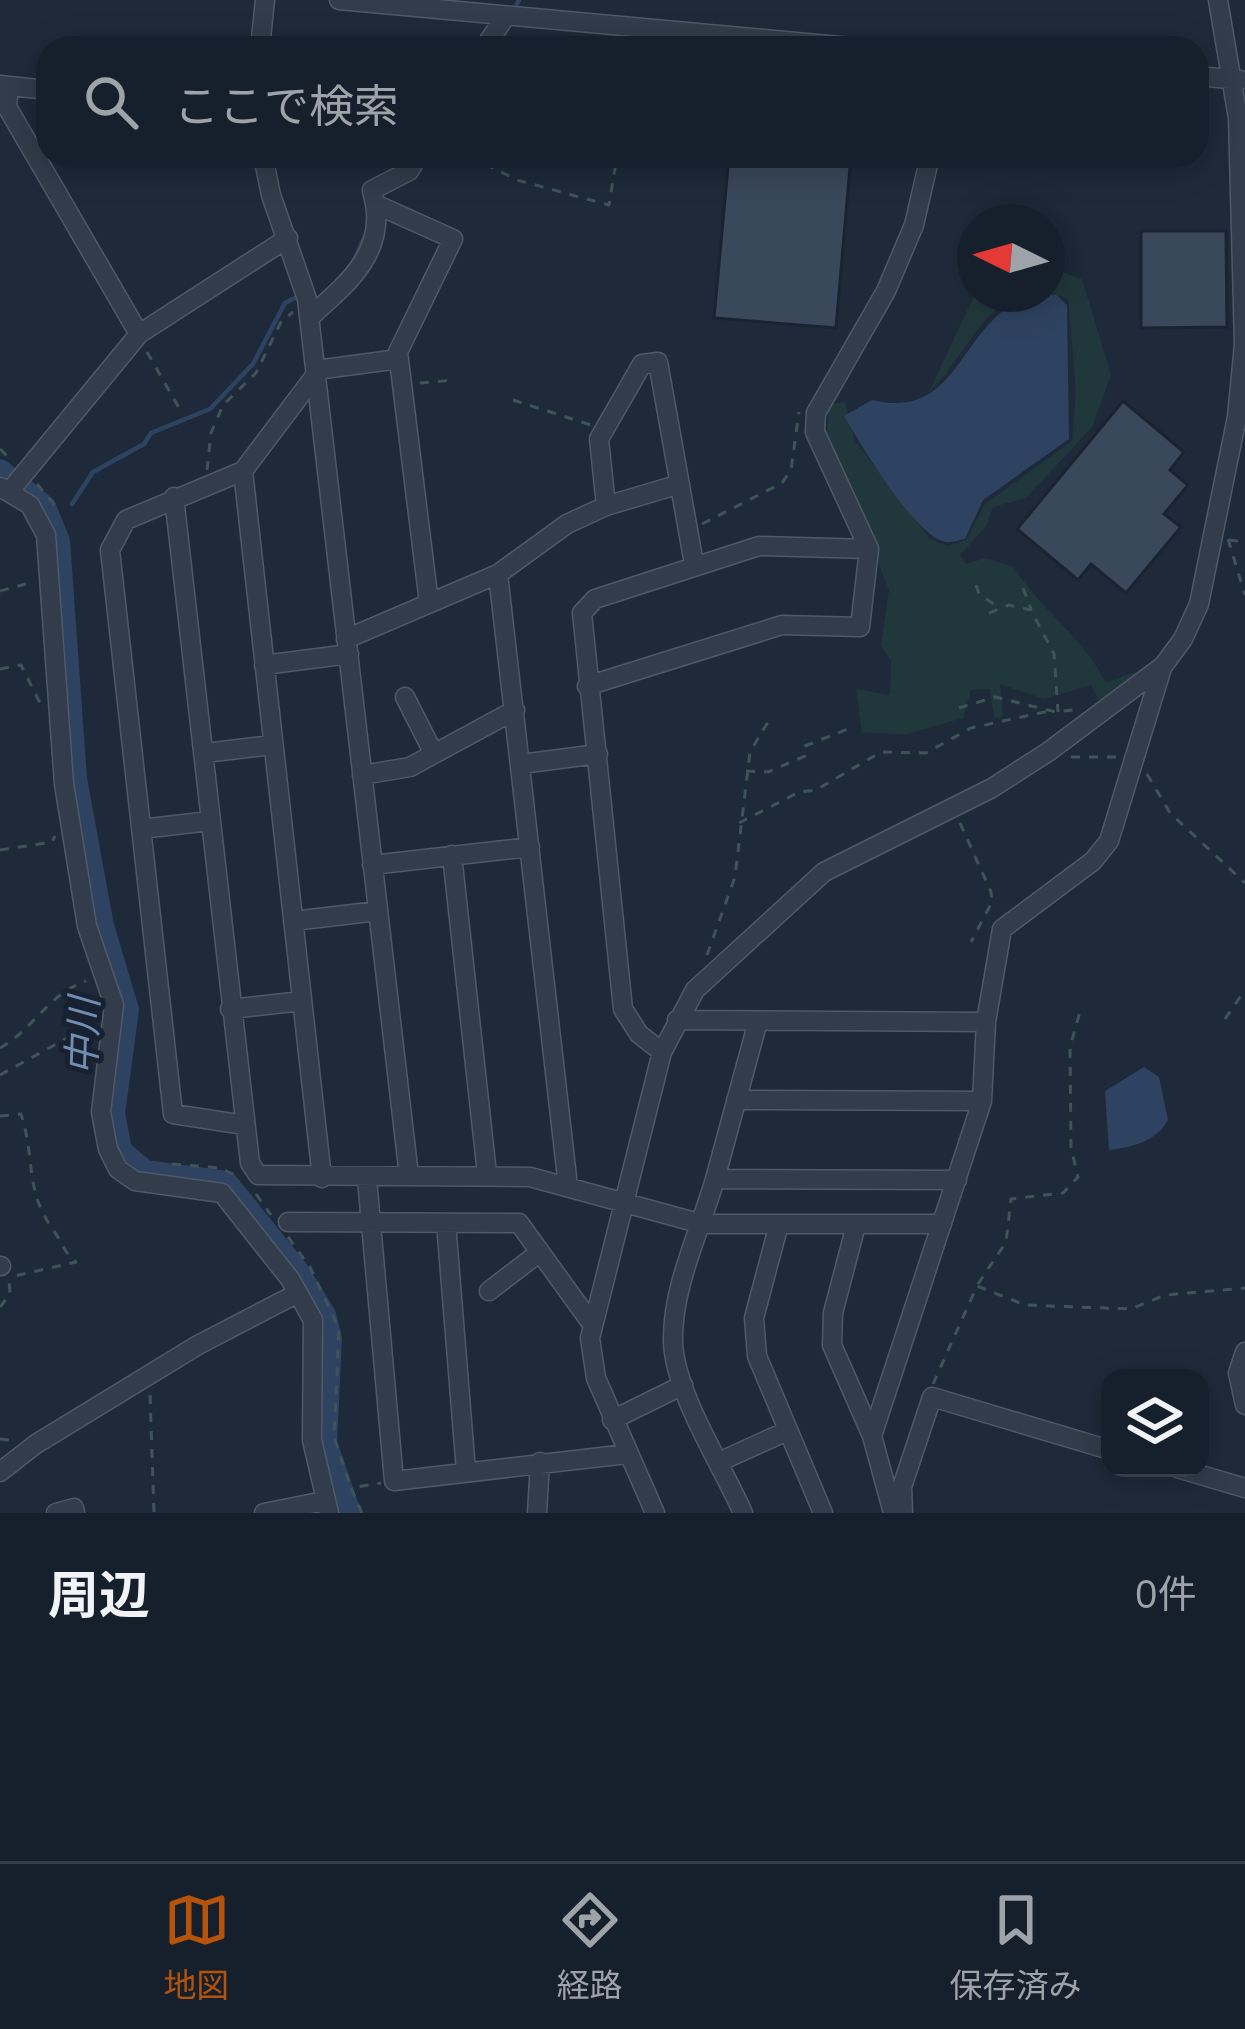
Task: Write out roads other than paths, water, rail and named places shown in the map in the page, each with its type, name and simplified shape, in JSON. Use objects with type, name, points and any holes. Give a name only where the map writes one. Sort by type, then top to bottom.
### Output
[{"type":"street","points":[[261,36],[265,0]]},
{"type":"street","points":[[339,0],[724,36]]},
{"type":"street","points":[[586,24],[588,0]]},
{"type":"street","points":[[655,1513],[596,1378],[592,1324],[662,1052],[677,1020],[707,979],[824,872],[1044,754],[1162,666],[1183,639],[1199,604],[1217,534],[1241,388],[1239,80],[1218,0]]},
{"type":"street","points":[[492,36],[506,16]]},
{"type":"street","points":[[1209,77],[1239,80]]},
{"type":"street","points":[[36,89],[4,86],[7,107],[36,158]]},
{"type":"street","points":[[42,168],[137,336]]},
{"type":"street","points":[[265,168],[308,314],[409,1176]]},
{"type":"street","points":[[308,314],[356,275],[380,230],[372,190],[411,168]]},
{"type":"street","points":[[587,686],[782,625],[860,627],[869,549],[815,432],[821,397],[886,291],[914,225],[927,168]]},
{"type":"street","points":[[375,204],[453,238],[398,352],[428,603]]},
{"type":"street","points":[[264,1513],[326,1507],[326,1487],[312,1440],[316,1329],[298,1293],[222,1193],[135,1180],[112,1162],[101,1112],[114,1005],[87,926],[64,784],[50,579],[38,516],[10,486],[137,336],[288,238]]},
{"type":"street","points":[[245,1125],[173,1114],[110,550],[126,520],[243,471],[316,371],[399,359]]},
{"type":"street","points":[[606,506],[598,439],[636,368],[658,362],[694,564]]},
{"type":"street","points":[[243,471],[322,1178]]},
{"type":"street","points":[[1223,479],[1245,475]]},
{"type":"street","points":[[263,664],[348,646],[428,603],[498,574],[567,524],[606,506],[680,484]]},
{"type":"street","points":[[174,497],[230,1009],[250,1163],[258,1175],[367,1179],[487,1174],[568,1186],[702,1224],[942,1224]]},
{"type":"street","points":[[662,1052],[640,1034],[623,1009],[587,686],[581,620],[586,607],[595,599],[694,564],[776,543],[869,549]]},
{"type":"street","points":[[498,574],[568,1186]]},
{"type":"street","points":[[872,1436],[982,1101],[986,1022],[1002,929],[1093,861],[1109,841],[1162,666]]},
{"type":"street","points":[[405,697],[434,754]]},
{"type":"street","points":[[362,775],[410,767],[515,710]]},
{"type":"street","points":[[205,753],[272,745]]},
{"type":"street","points":[[521,764],[598,754]]},
{"type":"street","points":[[141,829],[210,821]]},
{"type":"street","points":[[372,865],[530,847]]},
{"type":"street","points":[[452,855],[487,1174]]},
{"type":"street","points":[[293,921],[378,911]]},
{"type":"street","points":[[230,1009],[302,1001]]},
{"type":"street","points":[[677,1020],[986,1022]]},
{"type":"street","points":[[743,1513],[683,1384],[673,1345],[675,1310],[758,1021]]},
{"type":"street","points":[[736,1100],[982,1101]]},
{"type":"street","points":[[367,1179],[394,1480],[627,1454]]},
{"type":"street","points":[[715,1179],[957,1180]]},
{"type":"street","points":[[288,1222],[519,1223],[592,1324]]},
{"type":"street","points":[[446,1223],[466,1472]]},
{"type":"street","points":[[779,1223],[754,1334],[764,1382],[824,1513]]},
{"type":"street","points":[[856,1225],[831,1329],[842,1373],[872,1436],[892,1513]]},
{"type":"street","points":[[488,1291],[540,1252]]},
{"type":"street","points":[[0,1472],[36,1444],[158,1374],[198,1345],[298,1293]]},
{"type":"street","points":[[1245,1352],[1238,1373],[1245,1405]]},
{"type":"street","points":[[612,1420],[683,1384]]},
{"type":"street","points":[[903,1513],[902,1487],[932,1397],[1101,1447]]},
{"type":"street","points":[[721,1462],[787,1431]]},
{"type":"street","points":[[537,1513],[540,1462]]},
{"type":"street","points":[[1208,1477],[1245,1488]]},
{"type":"street","points":[[56,1513],[74,1508],[76,1513]]},
{"type":"water","points":[[1067,305],[1069,439],[983,500],[965,539],[946,542],[934,537],[904,507],[844,416],[872,400],[902,403],[925,396],[943,383],[1003,312],[1065,312]]},
{"type":"water","points":[[1144,1067],[1159,1077],[1168,1120],[1150,1138],[1109,1150],[1105,1091]]},
{"type":"waterway","points":[[517,4],[519,0]]},
{"type":"waterway","points":[[355,258],[365,236]]},
{"type":"waterway","points":[[72,504],[93,472],[144,444],[151,433],[210,409],[253,364],[285,303],[295,298]]},
{"type":"waterway","name":"中川","points":[[0,471],[44,507],[58,541],[75,779],[102,926],[127,1010],[113,1113],[120,1151],[145,1172],[226,1183],[297,1271],[324,1315],[330,1339],[325,1443],[349,1513]]}]
